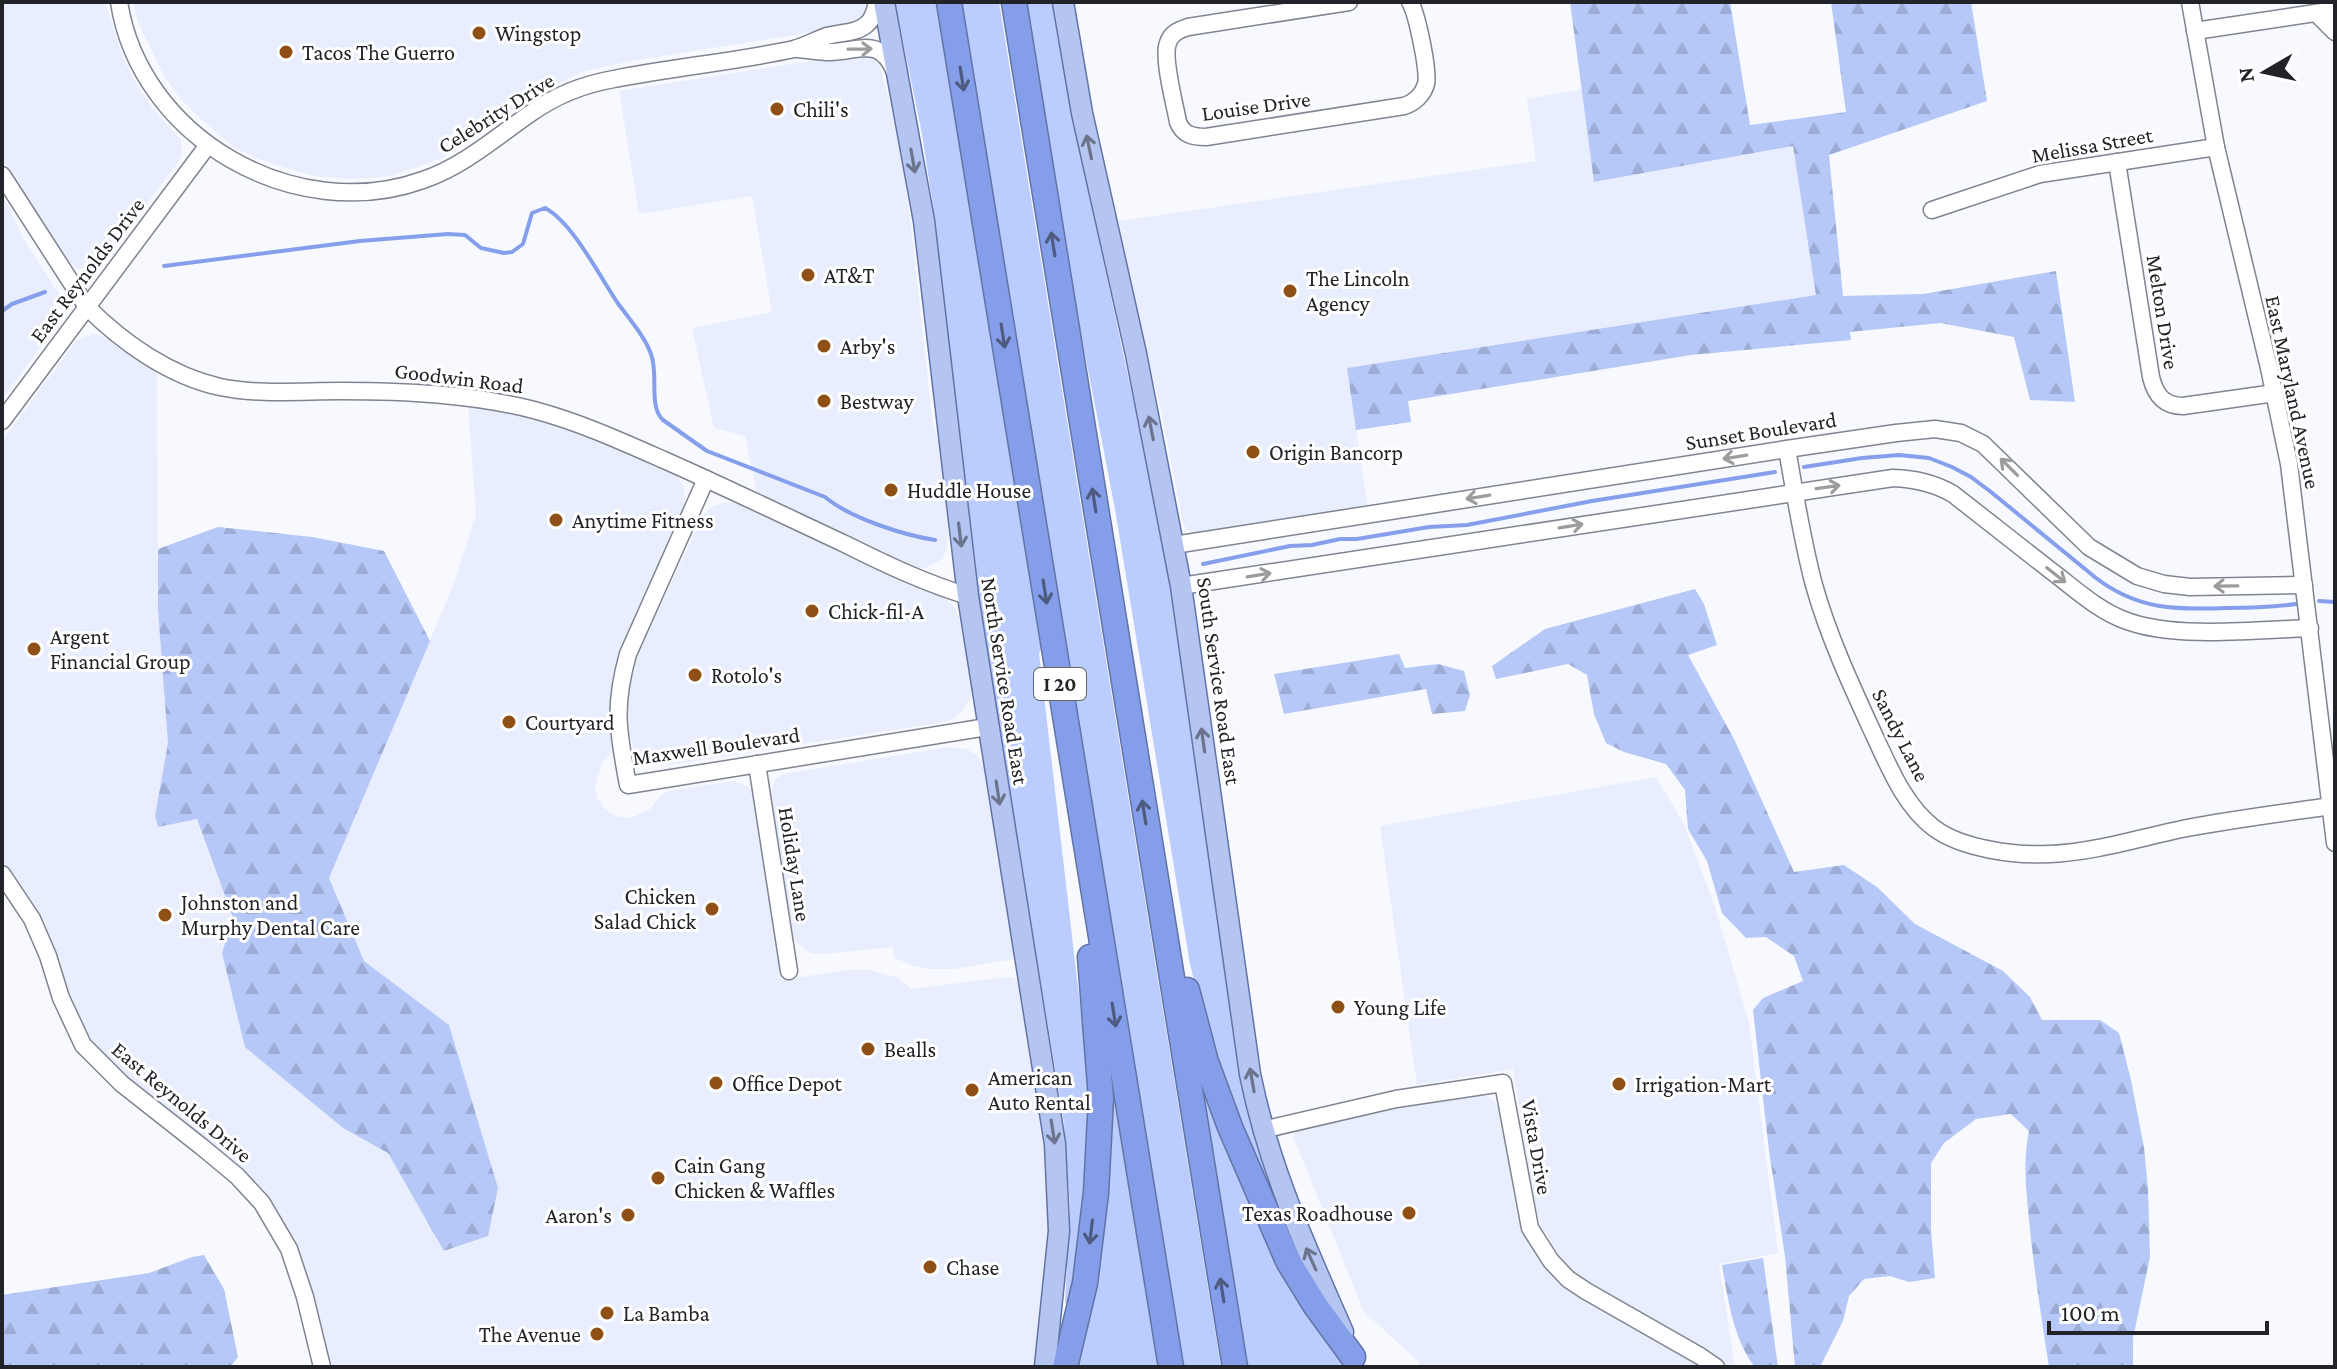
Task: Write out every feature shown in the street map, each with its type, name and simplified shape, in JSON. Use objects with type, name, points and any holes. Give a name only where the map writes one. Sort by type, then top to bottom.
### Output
[{"type":"highway","name":"I 20","points":[[949,2],[1171,1367]]},
{"type":"highway","points":[[1014,2],[1235,1367]]},
{"type":"highway","points":[[1065,1367],[1085,1283],[1096,1193],[1101,1098],[1078,791]]},
{"type":"highway","points":[[1150,845],[1206,1062],[1230,1127],[1288,1261],[1356,1362]]},
{"type":"main road","name":"North Service Road East","points":[[884,2],[924,221],[968,596],[1055,1144],[1059,1231],[1045,1367]]},
{"type":"main road","name":"South Service Road East","points":[[1063,2],[1082,113],[1136,354],[1174,545],[1250,1074],[1262,1130],[1290,1211],[1356,1362]]},
{"type":"street","name":"Celebrity Drive","points":[[119,2],[129,37],[147,78],[159,96],[195,135],[241,166],[268,178],[347,194],[399,187],[445,171],[533,111],[582,88],[642,73],[797,48]]},
{"type":"street","points":[[797,48],[829,35],[863,27],[871,19],[877,2]]},
{"type":"street","name":"Louise Drive","points":[[1349,2],[1188,27],[1175,32],[1169,40],[1166,55],[1181,129],[1190,135],[1206,137],[1412,103],[1422,92],[1426,79],[1417,17],[1410,2]]},
{"type":"street","name":"East Maryland Avenue","points":[[2190,2],[2216,147],[2289,464],[2335,843]]},
{"type":"street","points":[[2195,31],[2335,10]]},
{"type":"street","points":[[2316,13],[2335,32]]},
{"type":"street","points":[[797,48],[832,52],[857,48],[876,50],[887,57],[901,87]]},
{"type":"street","name":"East Reynolds Drive","points":[[2,421],[208,145]]},
{"type":"street","name":"Melissa Street","points":[[1932,210],[2040,174],[2216,147]]},
{"type":"street","name":"Melton Drive","points":[[2117,162],[2151,377],[2157,394],[2170,405],[2183,406],[2275,393]]},
{"type":"street","name":"Goodwin Road","points":[[2,175],[87,307],[150,358],[184,375],[220,387],[265,392],[398,391],[533,410],[612,437],[924,582],[968,596]]},
{"type":"street","name":"Sunset Boulevard","points":[[1174,545],[1787,449],[1935,429],[1961,433],[1992,451],[2089,547],[2137,576],[2190,587],[2304,585]]},
{"type":"street","name":"Sandy Lane","points":[[1787,449],[1814,586],[1844,669],[1900,787],[1925,820],[1944,834],[1990,849],[2052,854],[2198,826],[2331,806]]},
{"type":"street","name":"Maxwell Boulevard","points":[[706,479],[628,654],[620,683],[617,713],[628,785],[987,727]]},
{"type":"street","points":[[1181,586],[1881,479],[1924,481],[1953,494],[2106,612],[2125,620],[2180,631],[2310,628]]},
{"type":"street","name":"Holiday Lane","points":[[757,764],[789,971]]},
{"type":"street","name":"East Reynolds Drive","points":[[2,874],[32,919],[61,998],[83,1045],[122,1084],[237,1176],[262,1203],[289,1249],[305,1297],[322,1367]]},
{"type":"street","name":"Vista Drive","points":[[1262,1130],[1396,1099],[1503,1083],[1530,1228],[1551,1261],[1568,1279],[1586,1291],[1716,1367]]},
{"type":"shaded area","points":[[2,2],[105,2],[123,58],[137,85],[153,109],[181,140],[180,160],[105,259],[95,267],[78,269],[68,262],[2,158]]},
{"type":"shaded area","points":[[133,2],[865,2],[866,12],[861,21],[839,28],[631,61],[582,72],[539,93],[446,156],[386,177],[347,179],[314,176],[236,149],[180,98],[163,74],[138,22]]},
{"type":"shaded area","points":[[895,2],[936,2],[1041,650],[1089,1082],[1088,1185],[1071,1303],[1065,1303],[1070,1207],[1064,1123],[985,644],[933,206]]},
{"type":"shaded area","points":[[961,2],[999,2],[1221,1367],[1183,1367]]},
{"type":"shaded area","points":[[1025,2],[1052,2],[1066,84],[1154,497],[1177,625],[1237,1059],[1262,1163],[1282,1213],[1279,1215],[1227,1092],[1190,964],[1115,509],[1073,292]]},
{"type":"shaded area","points":[[855,54],[873,57],[879,63],[889,100],[912,233],[932,419],[942,452],[947,548],[942,559],[925,568],[912,567],[757,493],[745,436],[714,428],[692,328],[772,312],[752,196],[639,214],[619,91]]},
{"type":"shaded area","points":[[1582,89],[1595,182],[1793,146],[1817,295],[1347,368],[1368,508],[1195,534],[1187,530],[1183,523],[1119,221],[1536,161],[1527,99]]},
{"type":"shaded area","points":[[2,193],[25,241],[61,297],[64,310],[61,319],[2,400]]},
{"type":"shaded area","points":[[92,334],[107,337],[157,371],[158,610],[168,743],[155,816],[158,826],[196,818],[233,918],[222,953],[343,1128],[388,1153],[445,1251],[488,1236],[449,1026],[364,961],[329,878],[453,586],[476,515],[468,404],[536,417],[592,435],[663,465],[683,485],[685,500],[682,510],[616,663],[610,702],[613,750],[601,765],[595,787],[598,800],[606,810],[618,817],[631,818],[649,810],[668,791],[735,781],[750,788],[782,980],[848,970],[870,970],[899,978],[911,989],[1008,977],[1014,978],[1022,986],[1043,1122],[1049,1201],[1048,1271],[1037,1367],[331,1367],[299,1253],[246,1175],[214,1145],[126,1077],[96,1046],[76,1013],[35,908],[2,860],[2,441],[77,340]]},
{"type":"shaded area","points":[[726,502],[745,505],[946,599],[959,617],[973,684],[970,699],[963,710],[944,722],[669,765],[650,764],[635,753],[629,733],[628,692],[639,650],[703,516],[711,507]]},
{"type":"shaded area","points":[[948,747],[967,749],[979,757],[987,775],[1014,959],[954,969],[930,969],[895,958],[892,947],[823,954],[804,949],[793,933],[771,795],[774,781],[783,774]]},
{"type":"shaded area","points":[[1656,777],[1684,824],[1715,907],[1749,1023],[1778,1253],[1719,1264],[1735,1367],[1422,1367],[1364,1312],[1293,1136],[1295,1133],[1302,1128],[1393,1107],[1474,1095],[1488,1097],[1496,1103],[1501,1115],[1521,1225],[1547,1269],[1559,1254],[1541,1225],[1534,1201],[1513,1069],[1417,1085],[1380,826]]},
{"type":"shaded area","points":[[1206,1090],[1279,1256],[1344,1367],[1247,1367],[1202,1091]]},
{"type":"shaded area","points":[[1111,1102],[1115,1104],[1158,1367],[1075,1367]]},
{"type":"green space","points":[[1570,2],[1730,2],[1750,125],[1846,112],[1831,2],[1971,2],[1987,101],[1829,155],[1843,296],[1923,294],[2056,271],[2075,402],[2030,400],[2014,337],[1940,323],[1850,332],[1851,340],[1691,355],[1408,401],[1411,422],[1356,430],[1347,368],[1816,295],[1793,146],[1594,182]]},
{"type":"green space","points":[[218,527],[312,537],[384,551],[430,641],[329,878],[364,961],[449,1025],[498,1188],[488,1236],[444,1251],[388,1153],[343,1128],[245,1047],[222,953],[233,918],[197,819],[158,827],[155,816],[168,743],[158,610],[158,549]]},
{"type":"green space","points":[[1695,589],[1704,604],[1717,645],[1688,655],[1735,741],[1794,872],[1844,865],[1877,887],[1915,924],[2003,971],[2030,997],[2042,1020],[2100,1020],[2119,1033],[2144,1148],[2148,1189],[2150,1257],[2133,1338],[2133,1367],[2049,1367],[2027,1193],[2029,1131],[2011,1114],[1976,1119],[1944,1143],[1931,1163],[1935,1278],[1909,1282],[1890,1276],[1864,1279],[1849,1296],[1843,1321],[1820,1367],[1795,1367],[1785,1256],[1753,1010],[1763,998],[1803,981],[1794,956],[1766,937],[1746,938],[1722,913],[1707,861],[1688,829],[1685,790],[1666,764],[1624,752],[1606,743],[1594,714],[1587,675],[1568,664],[1496,679],[1492,666],[1545,629]]},
{"type":"green space","points":[[1399,654],[1405,668],[1438,664],[1464,671],[1470,695],[1465,711],[1432,714],[1426,689],[1284,714],[1274,674]]},
{"type":"green space","points":[[204,1255],[224,1289],[238,1357],[230,1367],[2,1367],[2,1295],[149,1273]]},
{"type":"green space","points":[[1763,1258],[1778,1367],[1755,1367],[1741,1344],[1732,1318],[1722,1265]]},
{"type":"waterway","points":[[164,266],[360,241],[448,234],[465,235],[481,248],[512,252],[523,244],[532,213],[545,208],[575,237],[644,340],[653,362],[656,407],[663,420],[707,451],[825,497],[848,512],[877,524],[935,540]]},
{"type":"waterway","points":[[2,311],[45,292]]},
{"type":"waterway","points":[[1804,467],[1899,455],[1929,458],[1971,477],[2096,578],[2142,602],[2191,609],[2296,604]]},
{"type":"waterway","points":[[1203,564],[1290,546],[1429,527],[1467,525],[1592,501],[1775,472]]},
{"type":"waterway","points":[[2319,601],[2335,602]]},
{"type":"place","name":"Wingstop","points":[[479,33]]},
{"type":"place","name":"Tacos The Guerro","points":[[286,52]]},
{"type":"place","name":"Chili's","points":[[777,109]]},
{"type":"place","name":"AT&T","points":[[808,275]]},
{"type":"place","name":"The Lincoln Agency","points":[[1290,291]]},
{"type":"place","name":"Arby's","points":[[824,346]]},
{"type":"place","name":"Bestway","points":[[824,401]]},
{"type":"place","name":"Origin Bancorp","points":[[1253,452]]},
{"type":"place","name":"Huddle House","points":[[891,490]]},
{"type":"place","name":"Anytime Fitness","points":[[556,520]]},
{"type":"place","name":"Chick-fil-A","points":[[812,611]]},
{"type":"place","name":"Argent Financial Group","points":[[34,649]]},
{"type":"place","name":"Rotolo's","points":[[695,675]]},
{"type":"place","name":"Courtyard","points":[[509,722]]},
{"type":"place","name":"Chicken Salad Chick","points":[[712,909]]},
{"type":"place","name":"Johnston and Murphy Dental Care","points":[[165,915]]},
{"type":"place","name":"Young Life","points":[[1338,1007]]},
{"type":"place","name":"Bealls","points":[[868,1049]]},
{"type":"place","name":"Office Depot","points":[[716,1083]]},
{"type":"place","name":"Irrigation-Mart","points":[[1619,1084]]},
{"type":"place","name":"American Auto Rental","points":[[972,1090]]},
{"type":"place","name":"Cain Gang Chicken & Waffles","points":[[658,1178]]},
{"type":"place","name":"Texas Roadhouse","points":[[1409,1213]]},
{"type":"place","name":"Aaron's","points":[[628,1215]]},
{"type":"place","name":"Chase","points":[[930,1267]]},
{"type":"place","name":"La Bamba","points":[[607,1313]]},
{"type":"place","name":"The Avenue","points":[[597,1334]]}]
